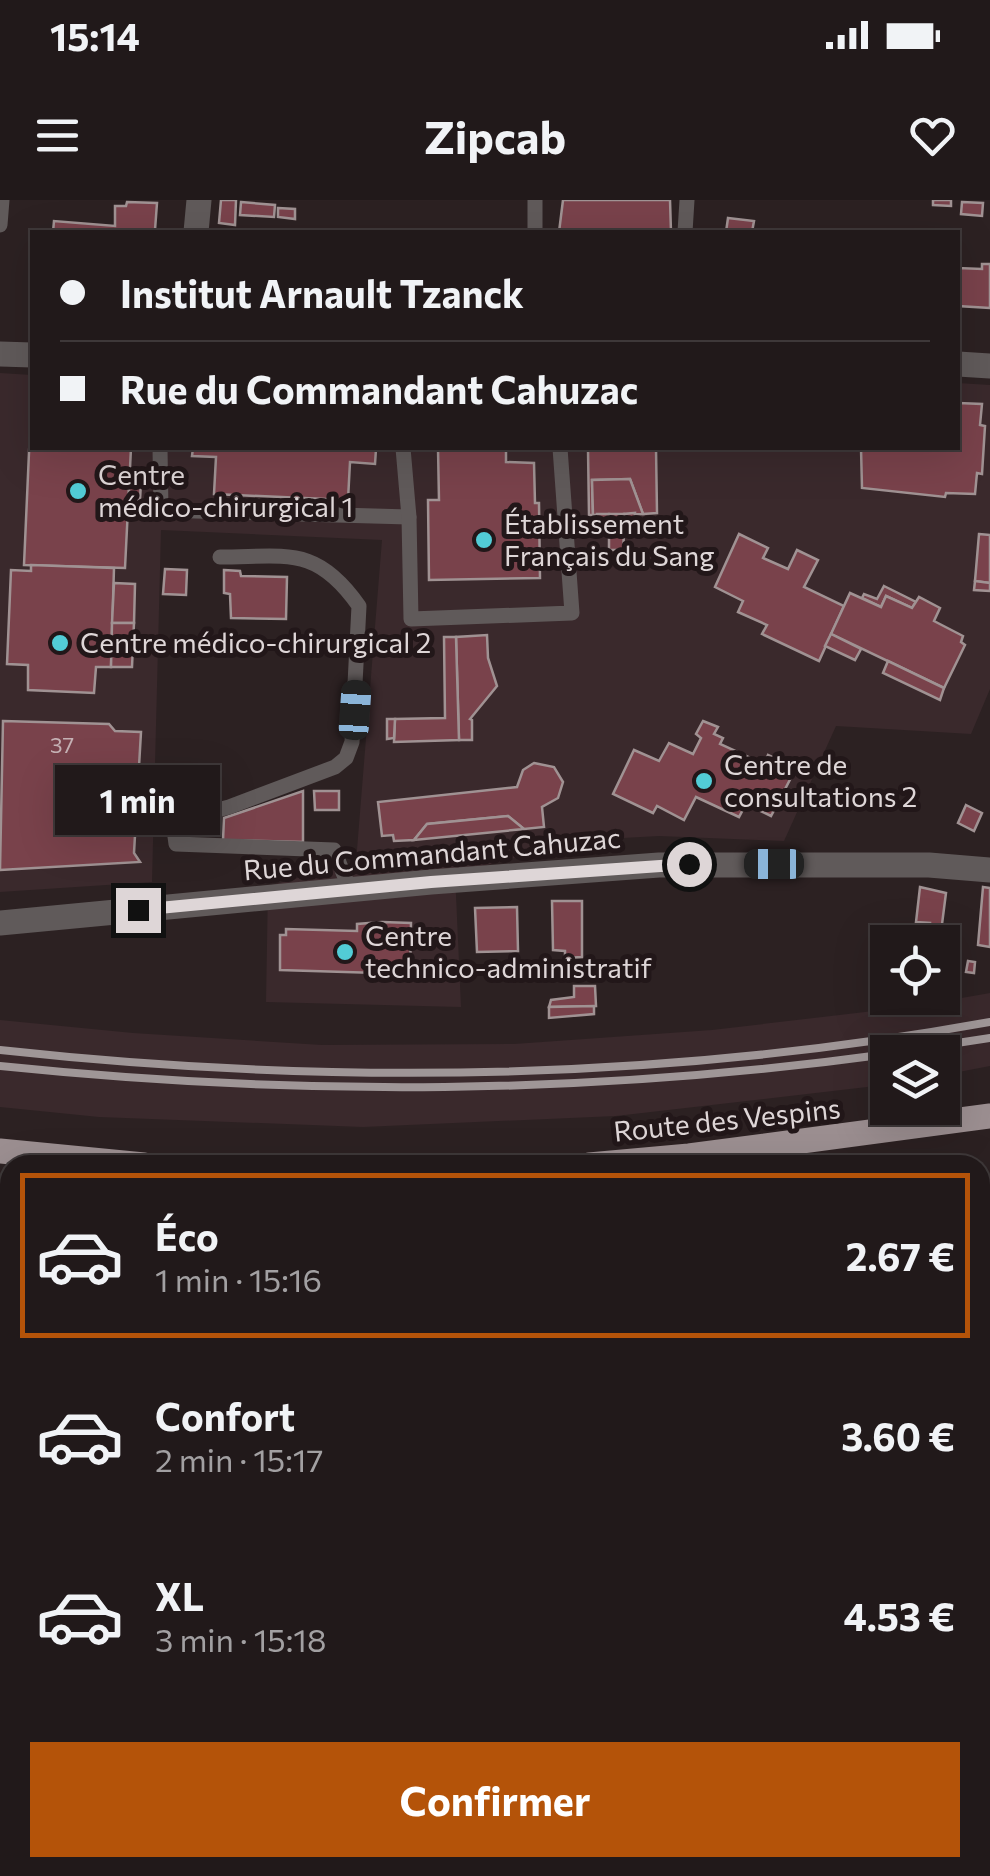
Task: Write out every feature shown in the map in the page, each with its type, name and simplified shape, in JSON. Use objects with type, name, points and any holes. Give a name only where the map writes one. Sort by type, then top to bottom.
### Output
[{"type":"main road","name":"Route des Vespins","points":[[698,1155],[990,1116]]},
{"type":"street","points":[[196,230],[200,200]]},
{"type":"street","points":[[0,354],[30,355]]},
{"type":"street","points":[[960,364],[990,366]]},
{"type":"street","name":"Rue du Commandant Cahuzac","points":[[0,923],[659,865],[929,865],[990,870]]},
{"type":"lane","points":[[0,225],[2,200]]},
{"type":"lane","points":[[535,200],[535,230]]},
{"type":"lane","points":[[685,230],[686,200]]},
{"type":"lane","points":[[160,450],[160,510],[409,517]]},
{"type":"lane","points":[[403,450],[411,619],[572,612],[560,450]]},
{"type":"lane","points":[[220,557],[297,556],[319,564],[359,606],[352,742],[346,758],[335,767],[229,807],[173,822],[176,844],[334,850],[350,890]]},
{"type":"shaded area","points":[[0,373],[30,375],[30,450],[960,450],[960,383],[990,385],[990,689],[971,734],[836,726],[784,841],[659,836],[586,840],[455,873],[461,1007],[266,1002],[268,886],[356,862],[382,540],[161,530],[152,882],[0,892]]},
{"type":"shaded area","points":[[990,993],[990,1066],[960,1072],[960,1035],[870,1035],[870,1086],[616,1116],[363,1127],[99,1117],[0,1107],[0,1020],[322,1045],[514,1044],[712,1030],[870,1011],[870,1015],[960,1015],[960,998]]},
{"type":"building","points":[[221,200],[236,200],[235,225],[219,223]]},
{"type":"building","points":[[563,200],[670,200],[671,230],[559,230]]},
{"type":"building","points":[[933,200],[951,200],[951,206],[933,205]]},
{"type":"building","points":[[127,202],[157,203],[155,230],[53,230],[54,221],[115,226],[115,206],[126,206]]},
{"type":"building","points":[[241,202],[275,205],[274,217],[240,215]]},
{"type":"building","points":[[962,202],[983,203],[982,216],[961,214]]},
{"type":"building","points":[[278,208],[295,209],[295,219],[278,217]]},
{"type":"building","points":[[728,218],[754,221],[752,230],[726,230]]},
{"type":"building","points":[[982,264],[990,264],[990,308],[960,306],[960,268],[982,269]]},
{"type":"building","points":[[960,403],[982,404],[982,474],[977,473],[975,494],[946,493],[945,497],[862,488],[861,450],[960,450]]},
{"type":"building","name":"Centre médico-chirurgical 1","points":[[30,430],[30,450],[131,450],[125,568],[24,565]]},
{"type":"building","points":[[193,450],[376,450],[375,464],[350,462],[348,500],[214,494],[216,457],[192,456]]},
{"type":"building","name":"Établissement Français du Sang","points":[[438,450],[506,450],[506,462],[534,463],[540,578],[429,580],[428,500],[439,500]]},
{"type":"building","points":[[588,450],[656,450],[657,513],[643,514],[630,479],[592,480],[593,515],[589,515]]},
{"type":"building","points":[[630,479],[643,514],[593,515],[592,480]]},
{"type":"building","points":[[129,482],[141,482],[140,500],[129,500]]},
{"type":"building","points":[[635,513],[634,530],[624,529],[624,514]]},
{"type":"building","points":[[597,514],[609,514],[609,529],[598,529]]},
{"type":"building","points":[[609,514],[624,514],[624,534],[609,535]]},
{"type":"building","points":[[624,534],[623,550],[609,550],[609,535]]},
{"type":"building","points":[[739,534],[768,548],[763,558],[788,569],[797,550],[818,560],[804,587],[844,606],[819,661],[762,634],[767,625],[738,612],[743,601],[715,587]]},
{"type":"building","points":[[979,534],[990,535],[990,583],[975,581]]},
{"type":"building","name":"Centre médico-chirurgical 2","points":[[31,565],[114,568],[111,667],[96,667],[94,693],[28,690],[28,665],[7,664],[11,570],[31,571]]},
{"type":"building","points":[[165,569],[187,570],[186,595],[163,594]]},
{"type":"building","points":[[224,570],[240,571],[241,576],[287,577],[286,619],[231,618],[230,594],[224,593]]},
{"type":"building","points":[[975,581],[990,583],[990,591],[974,590]]},
{"type":"building","points":[[114,583],[135,584],[134,623],[112,623]]},
{"type":"building","points":[[884,586],[916,602],[912,608],[886,596],[881,607],[862,598],[864,594],[877,599]]},
{"type":"building","points":[[850,593],[881,607],[886,596],[912,608],[919,597],[940,608],[934,621],[963,636],[961,642],[965,645],[944,688],[831,634]]},
{"type":"building","points":[[112,623],[134,623],[132,667],[111,667]]},
{"type":"building","points":[[831,634],[861,649],[855,660],[825,646]]},
{"type":"building","points":[[487,635],[488,658],[497,686],[470,719],[472,740],[459,740],[456,637]]},
{"type":"building","points":[[444,637],[456,637],[459,740],[394,742],[395,719],[445,718]]},
{"type":"building","points":[[888,661],[944,688],[940,700],[883,673]]},
{"type":"building","points":[[387,719],[395,719],[394,738],[387,739]]},
{"type":"building","points":[[3,721],[109,724],[115,731],[141,732],[134,853],[140,862],[0,870]]},
{"type":"building","name":"Centre de consultations 2","points":[[703,721],[718,727],[714,734],[723,738],[720,744],[764,764],[768,755],[796,768],[771,816],[746,804],[739,817],[696,797],[684,820],[657,806],[653,813],[613,794],[634,750],[659,761],[669,743],[693,754],[701,738],[696,734]]},
{"type":"building","points":[[534,763],[554,767],[563,782],[558,798],[542,807],[544,827],[524,829],[508,816],[427,824],[414,840],[394,841],[393,835],[382,836],[378,802],[517,787],[523,770]]},
{"type":"building","points":[[303,791],[303,842],[223,840],[224,818]]},
{"type":"building","points":[[314,791],[339,791],[339,810],[315,810]]},
{"type":"building","points":[[966,805],[982,813],[974,831],[958,823]]},
{"type":"building","points":[[508,816],[524,829],[414,840],[427,824]]},
{"type":"building","points":[[920,887],[946,893],[942,925],[916,922]]},
{"type":"building","points":[[983,887],[990,888],[990,947],[978,945]]},
{"type":"building","points":[[552,901],[582,901],[582,957],[565,958],[565,951],[553,950]]},
{"type":"building","points":[[517,907],[518,951],[477,952],[475,908]]},
{"type":"building","name":"Centre technico-administratif","points":[[411,923],[410,974],[280,970],[280,935],[286,935],[286,929],[357,931],[357,924]]},
{"type":"building","points":[[968,961],[975,962],[974,973],[966,972]]},
{"type":"building","points":[[574,986],[595,986],[596,1006],[549,1007],[551,1000],[574,997]]},
{"type":"building","points":[[594,1006],[594,1014],[549,1018],[549,1007]]},
{"type":"railway","points":[[0,1050],[248,1069],[496,1072],[744,1056],[990,1022]]},
{"type":"railway","points":[[960,1043],[990,1038]]},
{"type":"railway","points":[[0,1066],[224,1083],[444,1087],[665,1078],[870,1056]]},
{"type":"place","name":"Centre médico-chirurgical 1","points":[[78,491]]},
{"type":"place","name":"Établissement Français du Sang","points":[[484,540]]},
{"type":"place","name":"Centre médico-chirurgical 2","points":[[60,643]]},
{"type":"place","name":"Centre de consultations 2","points":[[704,781]]},
{"type":"place","name":"Centre technico-administratif","points":[[345,952]]},
{"type":"route","points":[[138,910],[431,882],[689,864]]}]
